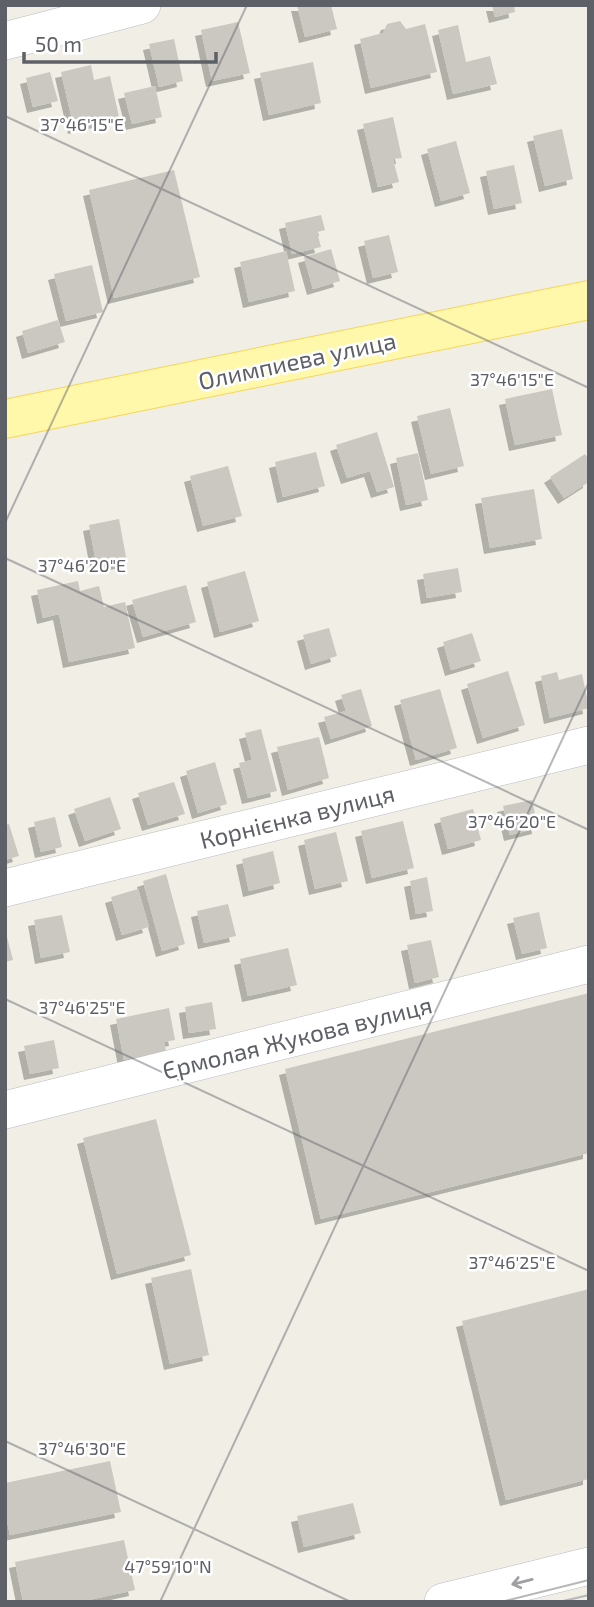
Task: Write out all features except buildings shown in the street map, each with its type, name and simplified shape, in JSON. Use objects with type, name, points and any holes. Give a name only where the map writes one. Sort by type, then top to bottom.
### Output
[{"type":"main road","name":"Олимпиева улица","points":[[5,419],[589,300]]},
{"type":"street","points":[[5,41],[142,5]]},
{"type":"street","name":"Корнієнка вулиця","points":[[5,888],[589,745]]},
{"type":"street","name":"Єрмолая Жукова вулиця","points":[[5,1110],[589,964]]},
{"type":"street","points":[[443,1602],[589,1566]]},
{"type":"tram line","points":[[501,1602],[589,1580]]},
{"type":"tram line","points":[[559,1602],[589,1595]]}]
